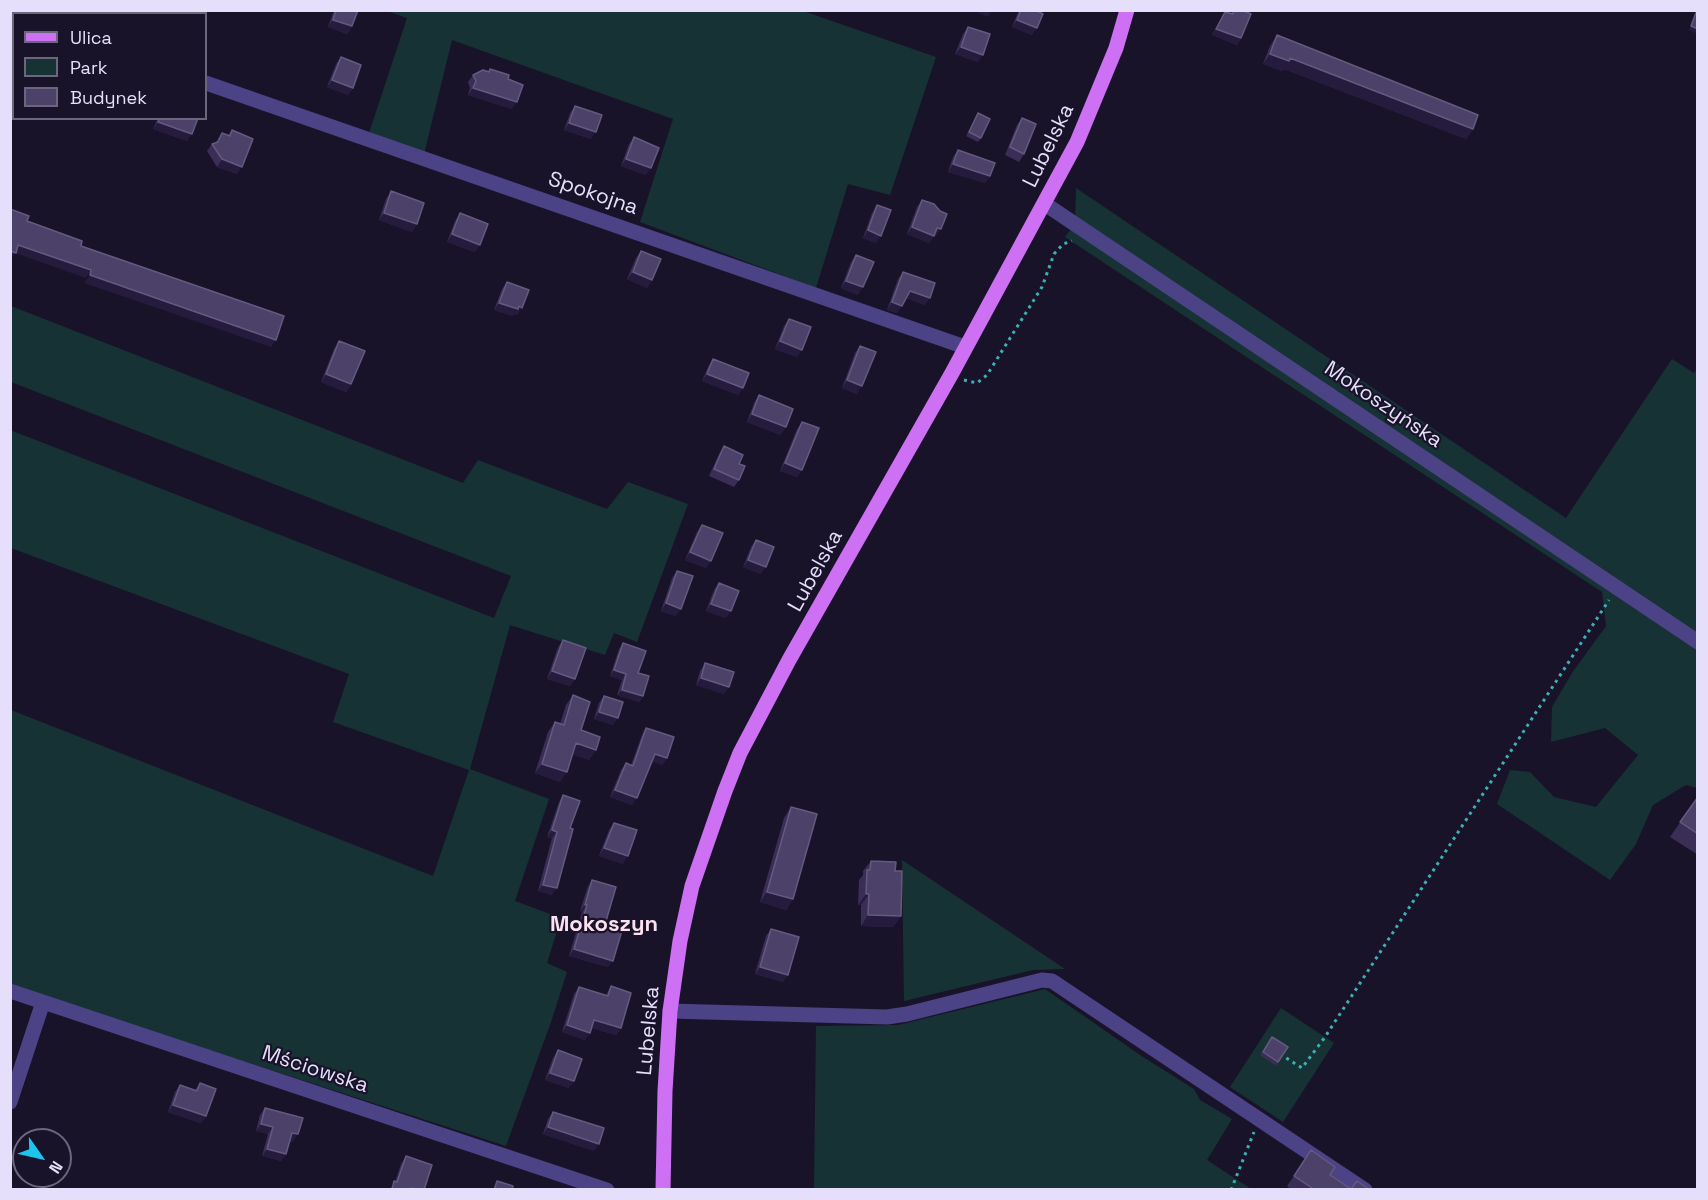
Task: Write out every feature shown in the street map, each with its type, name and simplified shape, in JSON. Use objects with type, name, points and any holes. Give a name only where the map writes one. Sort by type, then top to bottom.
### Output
[{"type":"main road","name":"Lubelska","points":[[663,1190],[665,1091],[670,1011],[680,941],[692,886],[711,827],[740,753],[789,660],[1045,204],[1077,142],[1116,48],[1127,10]]},
{"type":"street","name":"Spokojna","points":[[207,83],[965,347]]},
{"type":"street","name":"Mokoszyńska","points":[[1045,204],[1698,642]]},
{"type":"street","points":[[670,1011],[887,1017],[1042,980],[1052,981],[1365,1190]]},
{"type":"street","name":"Mściowska","points":[[10,991],[607,1190]]},
{"type":"street","points":[[10,1102],[43,1002]]},
{"type":"path","points":[[962,379],[977,383],[987,375],[1042,287],[1054,254],[1063,244],[1077,239]]},
{"type":"path","points":[[1280,1054],[1302,1068],[1325,1037],[1616,588]]},
{"type":"path","points":[[1231,1190],[1259,1119]]},
{"type":"green space","points":[[387,11],[803,11],[936,57],[890,195],[848,184],[816,288],[640,222],[673,119],[452,40],[424,154],[368,136],[407,18]]},
{"type":"green space","points":[[1076,188],[1566,518],[1672,359],[1694,373],[1697,369],[1697,788],[1686,785],[1653,805],[1636,844],[1610,880],[1497,804],[1510,770],[1530,772],[1554,797],[1596,807],[1638,755],[1605,728],[1551,742],[1552,707],[1572,673],[1606,626],[1602,592],[1065,237],[1075,224]]},
{"type":"green space","points":[[11,306],[463,483],[478,460],[607,509],[628,482],[688,504],[637,642],[614,633],[605,655],[510,625],[470,769],[549,799],[515,901],[561,918],[547,963],[567,972],[506,1146],[11,986],[11,710],[433,876],[469,770],[333,722],[349,674],[11,548],[10,430],[494,618],[511,576],[11,382]]},
{"type":"green space","points":[[902,860],[1065,969],[1033,970],[904,1001]]},
{"type":"green space","points":[[1045,989],[1143,1057],[1194,1089],[1200,1100],[1232,1119],[1207,1160],[1251,1189],[814,1189],[816,1026],[898,1025]]},
{"type":"green space","points":[[1281,1008],[1334,1043],[1283,1122],[1230,1087]]},
{"type":"building","points":[[143,10],[174,10],[174,12],[143,12]]},
{"type":"building","points":[[336,10],[358,10],[352,26],[333,20]]},
{"type":"building","points":[[1021,10],[1035,10],[1043,14],[1037,28],[1017,20]]},
{"type":"building","points":[[1234,10],[1242,10],[1251,14],[1241,38],[1216,29],[1225,12],[1233,14]]},
{"type":"building","points":[[1698,10],[1698,29],[1691,26]]},
{"type":"building","points":[[968,27],[990,34],[983,55],[961,47]]},
{"type":"building","points":[[1277,35],[1478,115],[1473,129],[1290,58],[1289,61],[1270,54]]},
{"type":"building","points":[[341,57],[361,65],[353,88],[332,80]]},
{"type":"building","points":[[490,69],[509,75],[508,79],[523,85],[517,102],[473,88],[476,81],[473,75],[483,70],[489,72]]},
{"type":"building","points":[[575,106],[602,115],[596,132],[569,123]]},
{"type":"building","points":[[978,113],[990,119],[981,138],[969,132]]},
{"type":"building","points":[[1022,118],[1036,124],[1024,154],[1010,147]]},
{"type":"building","points":[[159,120],[197,120],[192,134],[158,122]]},
{"type":"building","points":[[232,130],[253,139],[242,167],[222,159],[212,144],[218,142],[222,133],[230,136]]},
{"type":"building","points":[[634,137],[659,148],[651,168],[626,159]]},
{"type":"building","points":[[958,150],[995,163],[990,176],[953,164]]},
{"type":"building","points":[[391,191],[424,203],[417,224],[384,213]]},
{"type":"building","points":[[922,200],[934,204],[940,211],[947,214],[941,229],[937,228],[934,236],[912,227]]},
{"type":"building","points":[[877,205],[891,210],[881,236],[868,230]]},
{"type":"building","points":[[10,209],[29,216],[27,221],[82,241],[81,246],[284,316],[276,340],[90,275],[91,270],[18,245],[16,253],[10,251]]},
{"type":"building","points":[[460,213],[488,224],[480,245],[452,234]]},
{"type":"building","points":[[641,251],[661,259],[652,280],[633,272]]},
{"type":"building","points":[[856,255],[874,262],[863,287],[846,281]]},
{"type":"building","points":[[903,272],[935,283],[930,298],[910,291],[902,306],[892,302]]},
{"type":"building","points":[[507,282],[529,290],[522,308],[519,306],[518,309],[499,303]]},
{"type":"building","points":[[789,319],[811,327],[802,350],[780,341]]},
{"type":"building","points":[[339,341],[365,351],[351,384],[326,374]]},
{"type":"building","points":[[860,346],[876,352],[862,386],[847,380]]},
{"type":"building","points":[[713,359],[749,373],[743,388],[707,374]]},
{"type":"building","points":[[759,395],[793,409],[786,427],[752,414]]},
{"type":"building","points":[[802,422],[819,428],[802,470],[785,463]]},
{"type":"building","points":[[724,446],[743,455],[739,464],[745,466],[739,480],[714,469]]},
{"type":"building","points":[[702,525],[723,533],[711,561],[690,552]]},
{"type":"building","points":[[756,540],[774,547],[766,567],[748,560]]},
{"type":"building","points":[[677,571],[693,576],[681,609],[666,603]]},
{"type":"building","points":[[719,583],[739,591],[731,611],[711,604]]},
{"type":"building","points":[[563,640],[586,648],[575,679],[552,671]]},
{"type":"building","points":[[623,643],[646,651],[638,673],[649,676],[643,696],[622,690],[626,674],[614,670]]},
{"type":"building","points":[[705,663],[734,672],[729,687],[701,678]]},
{"type":"building","points":[[573,695],[590,702],[581,730],[600,737],[596,750],[576,743],[567,772],[542,764],[555,722],[564,725]]},
{"type":"building","points":[[604,696],[623,702],[618,718],[599,712]]},
{"type":"building","points":[[646,728],[674,737],[667,758],[655,754],[637,798],[615,790],[626,763],[633,766]]},
{"type":"building","points":[[563,795],[580,801],[570,828],[573,829],[557,888],[543,885],[557,832],[552,830]]},
{"type":"building","points":[[1698,797],[1698,834],[1680,822]]},
{"type":"building","points":[[791,807],[817,814],[793,899],[767,892]]},
{"type":"building","points":[[614,823],[637,830],[628,856],[604,848]]},
{"type":"building","points":[[871,861],[896,862],[895,871],[902,871],[901,916],[868,915],[867,870],[870,870]]},
{"type":"building","points":[[592,880],[616,887],[606,921],[623,927],[613,961],[574,949]]},
{"type":"building","points":[[771,929],[799,937],[788,975],[760,967]]},
{"type":"building","points":[[611,986],[631,993],[621,1028],[594,1020],[590,1033],[567,1025],[579,987],[608,996]]},
{"type":"building","points":[[1272,1037],[1288,1047],[1278,1062],[1263,1052]]},
{"type":"building","points":[[558,1050],[582,1059],[574,1081],[550,1073]]},
{"type":"building","points":[[200,1083],[216,1089],[206,1116],[173,1105],[180,1085],[197,1091]]},
{"type":"building","points":[[265,1108],[303,1118],[298,1134],[292,1133],[286,1154],[267,1149],[273,1127],[261,1124]]},
{"type":"building","points":[[553,1112],[604,1128],[599,1144],[548,1127]]},
{"type":"building","points":[[1311,1150],[1335,1167],[1330,1175],[1351,1189],[1357,1181],[1370,1190],[1315,1190],[1294,1176]]},
{"type":"building","points":[[406,1156],[432,1165],[424,1190],[411,1188],[411,1190],[392,1190]]},
{"type":"building","points":[[497,1181],[513,1186],[512,1190],[494,1190]]},
{"type":"district","name":"Mokoszyn","points":[[604,925]]}]
